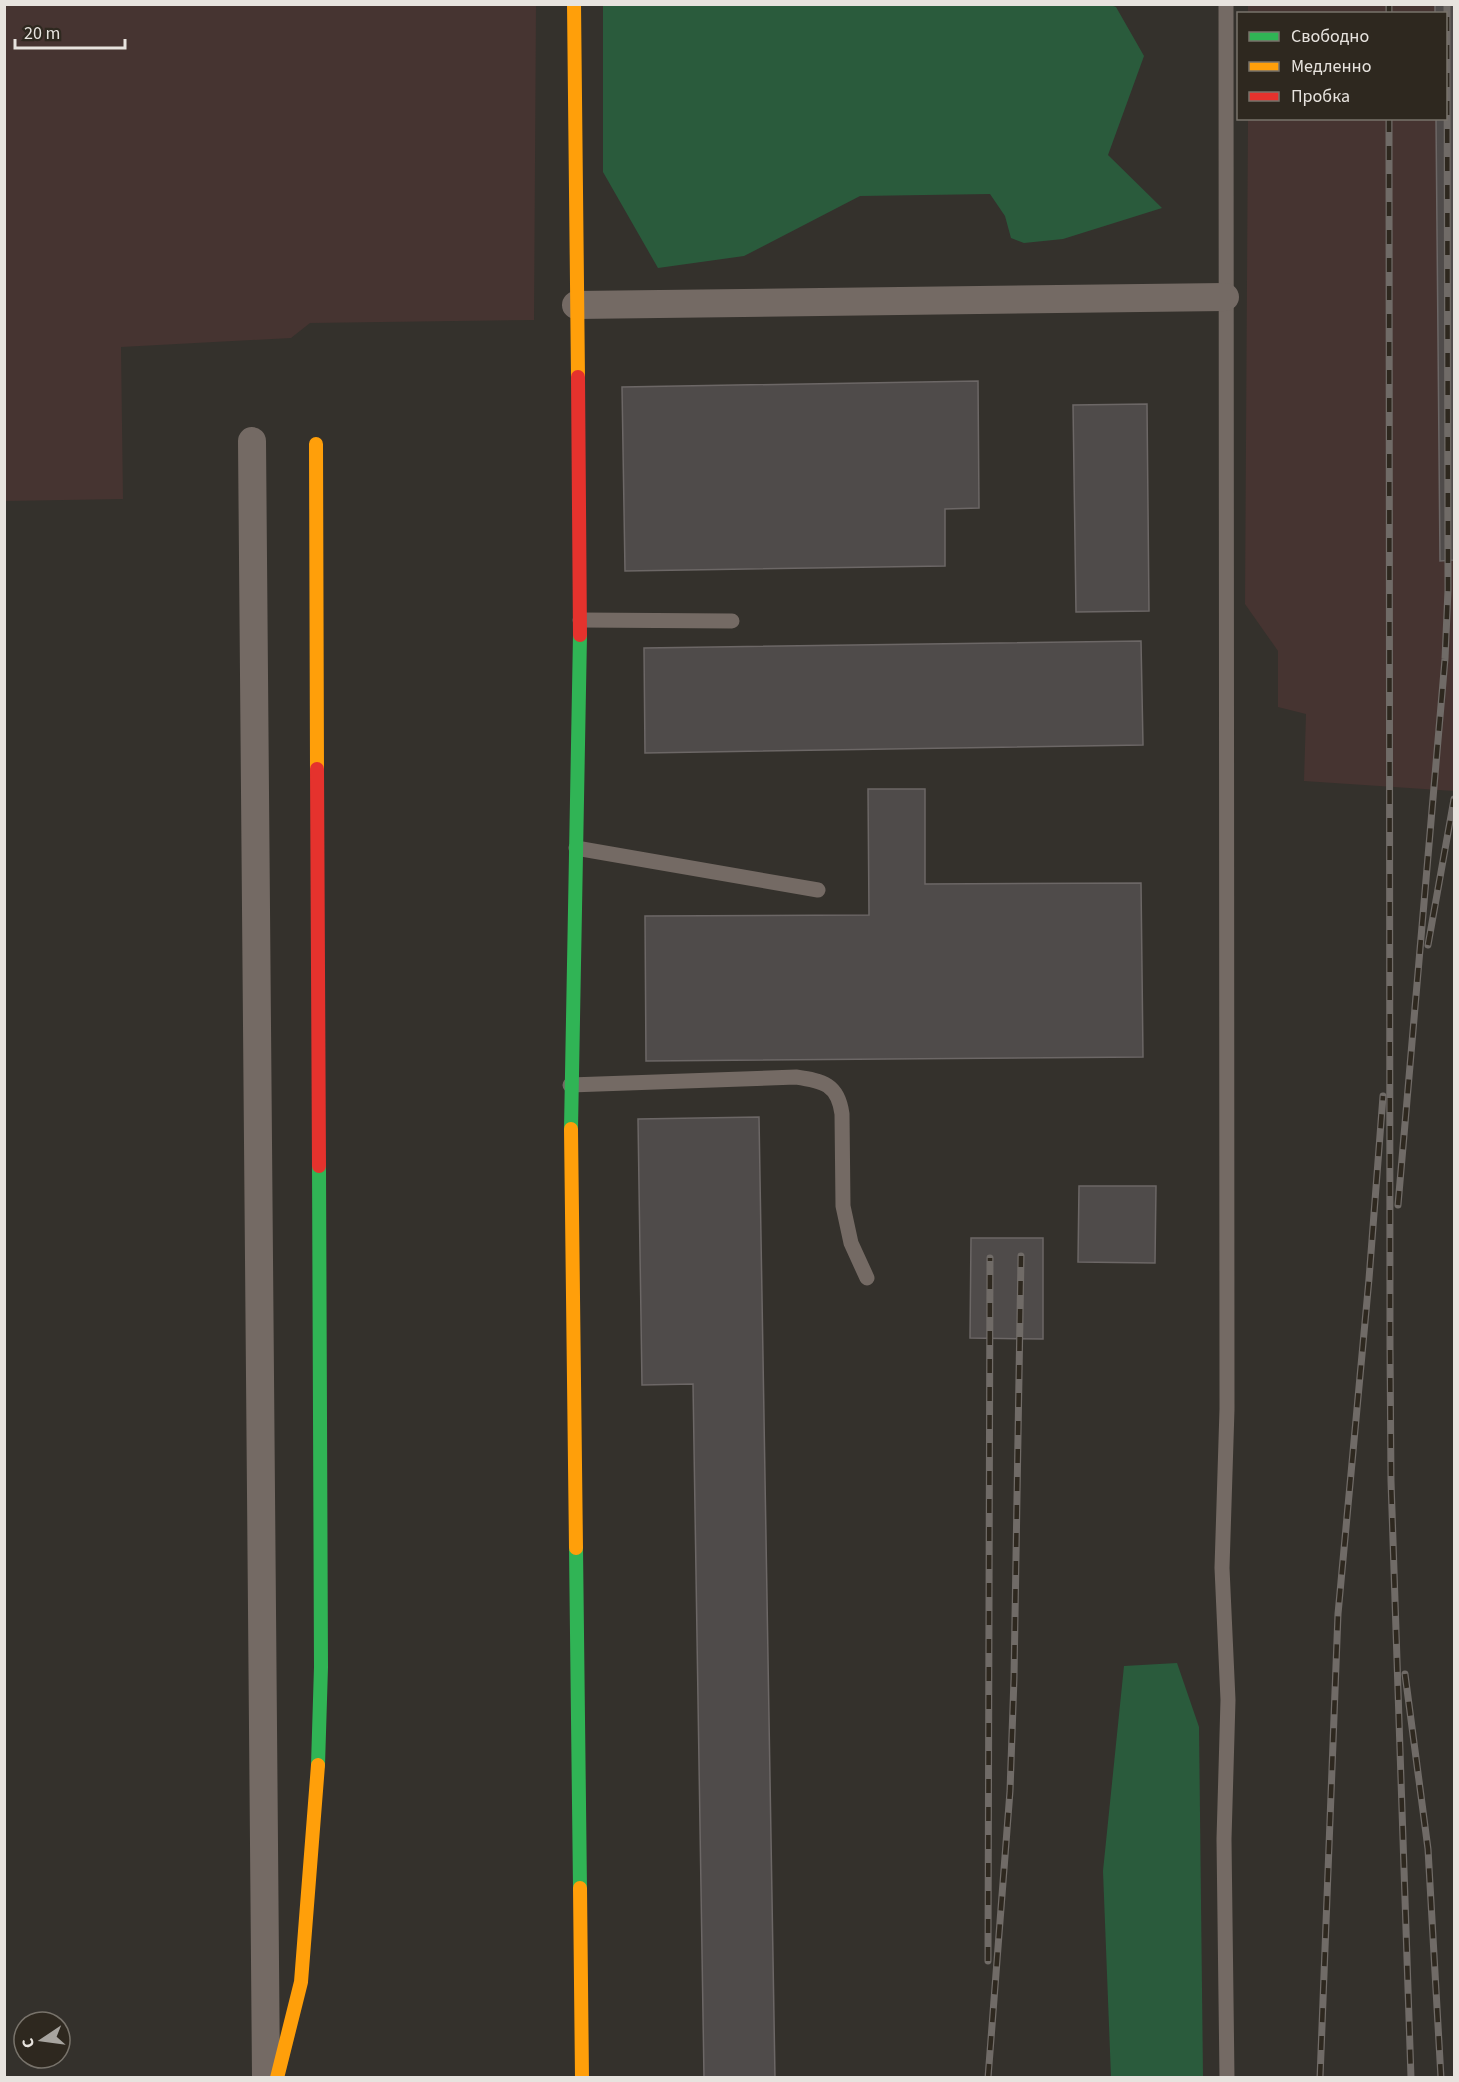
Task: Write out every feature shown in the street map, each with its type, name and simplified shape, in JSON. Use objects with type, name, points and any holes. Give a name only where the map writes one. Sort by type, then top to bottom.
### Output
[{"type":"street","points":[[574,4],[580,620],[570,1085],[582,2078]]},
{"type":"street","points":[[576,305],[1225,297]]},
{"type":"street","points":[[252,441],[266,2078]]},
{"type":"street","points":[[277,2078],[301,1982],[318,1780],[321,1667],[316,444]]},
{"type":"lane","points":[[1226,4],[1227,1409],[1222,1568],[1228,1700],[1224,1839],[1227,2078]]},
{"type":"lane","points":[[580,620],[732,621]]},
{"type":"lane","points":[[576,848],[819,890]]},
{"type":"lane","points":[[570,1085],[796,1077],[825,1084],[835,1091],[840,1100],[843,1206],[851,1243],[867,1278]]},
{"type":"shaded area","points":[[4,5],[536,5],[534,320],[310,323],[291,338],[121,347],[123,499],[5,501]]},
{"type":"shaded area","points":[[1248,5],[1454,5],[1454,791],[1304,781],[1306,714],[1278,707],[1278,651],[1245,604],[1248,120],[1447,120],[1447,12],[1248,12]]},
{"type":"green space","points":[[603,5],[1110,5],[1116,7],[1144,56],[1108,155],[1162,208],[1063,239],[1024,243],[1011,238],[1005,216],[990,194],[860,196],[744,256],[658,268],[603,172]]},
{"type":"green space","points":[[1177,1663],[1199,1727],[1203,2077],[1111,2077],[1103,1871],[1124,1666]]},
{"type":"building","points":[[1435,4],[1454,4],[1454,560],[1440,561],[1436,120],[1447,120],[1447,12],[1435,12]]},
{"type":"building","points":[[978,381],[979,508],[945,509],[945,566],[625,571],[622,387]]},
{"type":"building","points":[[1147,404],[1149,611],[1076,612],[1073,405]]},
{"type":"building","points":[[1141,641],[1143,745],[645,753],[644,648]]},
{"type":"building","points":[[868,789],[925,789],[925,884],[1141,883],[1143,1057],[646,1061],[645,916],[869,915]]},
{"type":"building","points":[[759,1117],[775,2078],[704,2078],[693,1384],[642,1385],[638,1119]]},
{"type":"building","points":[[1079,1186],[1156,1186],[1155,1263],[1078,1262]]},
{"type":"building","points":[[971,1238],[1043,1238],[1043,1339],[970,1338]]},
{"type":"railway","points":[[1389,4],[1389,12]]},
{"type":"railway","points":[[1398,1205],[1445,659],[1448,590],[1447,4]]},
{"type":"railway","points":[[1389,120],[1391,1481],[1411,2078]]},
{"type":"railway","points":[[1428,945],[1454,799]]},
{"type":"railway","points":[[1320,2078],[1338,1614],[1369,1279],[1383,1096]]},
{"type":"railway","points":[[988,2078],[1010,1791],[1021,1256]]},
{"type":"railway","points":[[988,1961],[990,1258]]},
{"type":"railway","points":[[1405,1674],[1428,1849],[1441,2078]]},
{"type":"traffic: fast","points":[[571,1129],[580,635]]},
{"type":"traffic: fast","points":[[318,1765],[321,1667],[319,1166]]},
{"type":"traffic: fast","points":[[576,1548],[580,1888]]},
{"type":"traffic: slow","points":[[574,4],[578,377]]},
{"type":"traffic: slow","points":[[316,444],[317,769]]},
{"type":"traffic: slow","points":[[571,1129],[576,1548]]},
{"type":"traffic: slow","points":[[277,2078],[301,1982],[318,1765]]},
{"type":"traffic: slow","points":[[580,1888],[582,2078]]},
{"type":"traffic: jam","points":[[578,377],[580,635]]},
{"type":"traffic: jam","points":[[317,769],[319,1166]]}]
